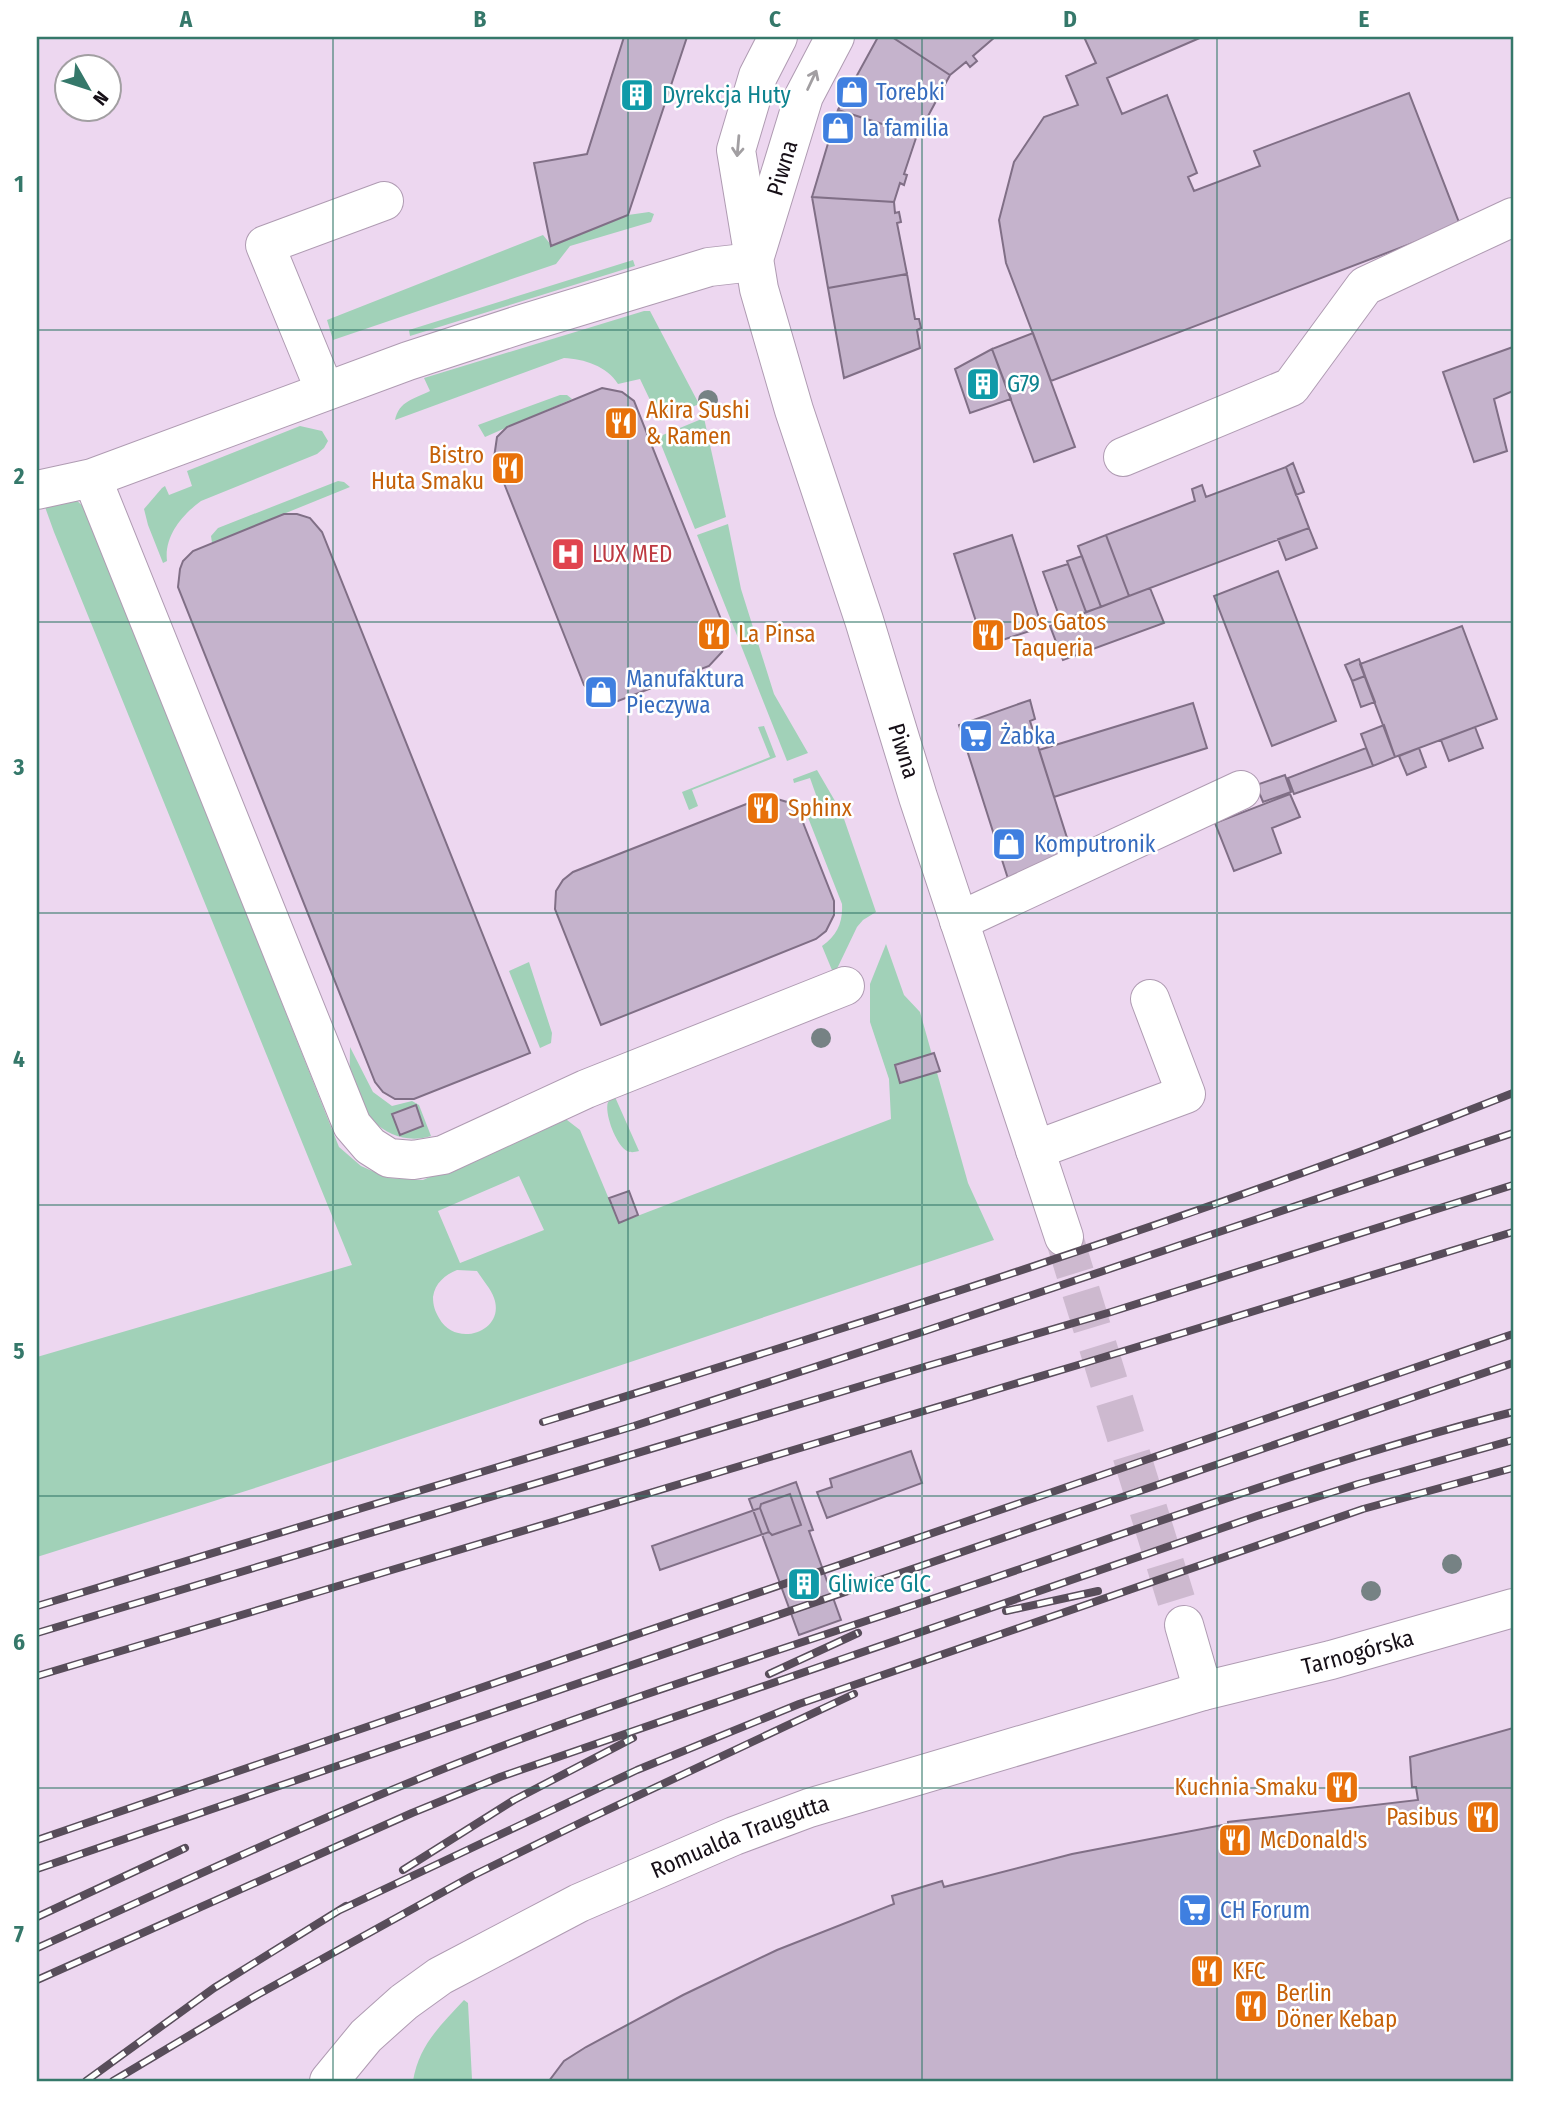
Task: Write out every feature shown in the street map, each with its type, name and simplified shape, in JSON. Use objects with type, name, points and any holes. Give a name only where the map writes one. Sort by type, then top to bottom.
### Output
[{"type":"main road","name":"Piwna","points":[[779,37],[758,76],[736,150],[753,262],[794,410],[1064,1237]]},
{"type":"main road","name":"Piwna","points":[[753,262],[804,96],[835,37]]},
{"type":"main road","points":[[325,390],[265,246],[384,201]]},
{"type":"main road","points":[[1123,457],[1291,387],[1365,286],[1513,217]]},
{"type":"main road","points":[[37,490],[92,478],[325,390],[447,348],[709,267],[753,262]]},
{"type":"main road","points":[[92,478],[352,1125],[370,1146],[389,1158],[413,1160],[443,1155],[586,1089],[845,986]]},
{"type":"main road","points":[[959,921],[1241,790]]},
{"type":"main road","points":[[1035,1150],[1186,1094],[1150,999]]},
{"type":"main road","name":"Tarnogórska","points":[[1203,1691],[1331,1660],[1513,1608]]},
{"type":"main road","points":[[1184,1625],[1203,1691]]},
{"type":"main road","name":"Romualda Traugutta","points":[[335,2078],[366,2036],[404,2002],[440,1976],[579,1903],[734,1836],[809,1808],[1203,1691]]},
{"type":"green space","points":[[649,212],[654,214],[651,222],[570,246],[556,264],[333,340],[327,320],[543,235],[552,246],[628,215]]},
{"type":"green space","points":[[633,260],[635,266],[410,336],[409,330]]},
{"type":"green space","points":[[650,311],[699,404],[660,421],[640,379],[618,384],[608,372],[594,365],[564,358],[395,420],[404,405],[430,391],[424,378]]},
{"type":"green space","points":[[560,395],[567,395],[572,399],[485,437],[478,425]]},
{"type":"green space","points":[[704,418],[726,517],[695,529],[658,437]]},
{"type":"green space","points":[[300,426],[322,431],[328,441],[324,448],[317,454],[201,501],[187,513],[171,535],[167,561],[163,563],[144,509],[162,488],[165,486],[169,495],[192,486],[187,471]]},
{"type":"green space","points":[[338,481],[350,487],[212,543],[211,536],[218,528]]},
{"type":"green space","points":[[73,497],[86,509],[339,1147],[361,1166],[388,1178],[423,1180],[559,1120],[567,1120],[580,1130],[619,1223],[891,1119],[889,1079],[870,1022],[870,984],[886,944],[904,995],[920,1012],[968,1183],[994,1240],[258,1487],[37,1557],[37,1357],[352,1265],[45,507]],"holes":[[[519,1176],[544,1230],[460,1263],[438,1211]],[[457,1270],[477,1271],[494,1298],[496,1310],[493,1319],[477,1332],[456,1333],[439,1318],[434,1308],[433,1297],[438,1284]]]},
{"type":"green space","points":[[728,524],[741,589],[774,694],[808,753],[787,761],[697,535]]},
{"type":"green space","points":[[764,726],[776,757],[692,790],[698,806],[689,810],[682,792],[770,757],[758,727]]},
{"type":"green space","points":[[817,770],[842,813],[876,912],[857,927],[834,975],[822,946],[838,928],[842,904],[807,815],[821,809],[810,778],[794,783],[793,779]]},
{"type":"green space","points":[[529,962],[552,1033],[551,1043],[540,1048],[509,971]]},
{"type":"green space","points":[[350,1047],[373,1092],[392,1106],[412,1101],[419,1105],[431,1136],[404,1138],[391,1134],[370,1118],[355,1094],[351,1080]]},
{"type":"green space","points":[[615,1097],[639,1151],[627,1151],[615,1136],[607,1107],[608,1102]]},
{"type":"green space","points":[[464,2000],[468,2003],[472,2079],[413,2081],[425,2046]]},
{"type":"building","name":"Dyrekcja Huty","points":[[624,37],[687,37],[628,215],[551,246],[534,163],[587,154]]},
{"type":"building","points":[[878,37],[892,37],[950,75],[927,118],[930,119],[917,135],[838,110]]},
{"type":"building","points":[[892,37],[995,37],[973,56],[977,61],[970,67],[966,62],[950,75]]},
{"type":"building","points":[[1084,37],[1202,37],[1107,78],[1122,114],[1167,95],[1197,173],[1188,177],[1194,191],[1260,166],[1254,151],[1409,93],[1460,225],[1051,381],[1006,263],[999,220],[1014,162],[1044,117],[1078,105],[1066,76],[1096,63]]},
{"type":"building","points":[[838,110],[917,135],[904,174],[907,175],[904,185],[900,183],[894,202],[812,197]]},
{"type":"building","points":[[812,197],[894,202],[895,213],[899,212],[901,222],[897,223],[907,274],[828,288]]},
{"type":"building","points":[[907,274],[915,319],[919,319],[921,328],[917,330],[920,348],[844,378],[828,288]]},
{"type":"building","points":[[1033,333],[1075,447],[1034,462],[992,349]]},
{"type":"building","points":[[1513,347],[1513,391],[1494,399],[1507,451],[1474,462],[1443,372]]},
{"type":"building","name":"G79","points":[[992,349],[1011,399],[970,413],[955,369]]},
{"type":"building","points":[[602,388],[622,392],[634,401],[726,632],[722,652],[709,666],[618,701],[597,698],[584,685],[494,458],[497,437],[507,427]]},
{"type":"building","points":[[1293,463],[1304,492],[1296,495],[1286,467]]},
{"type":"building","points":[[1286,467],[1309,528],[1129,596],[1106,535],[1195,501],[1192,489],[1202,485],[1206,497]]},
{"type":"building","points":[[284,514],[310,518],[322,532],[530,1053],[414,1099],[395,1099],[383,1092],[375,1082],[178,587],[183,561],[193,551]]},
{"type":"building","points":[[1309,528],[1317,548],[1286,560],[1278,539]]},
{"type":"building","points":[[1012,535],[1042,627],[984,646],[954,554]]},
{"type":"building","points":[[1106,535],[1129,596],[1101,607],[1078,546]]},
{"type":"building","points":[[1082,556],[1101,607],[1086,612],[1067,561]]},
{"type":"building","points":[[1068,564],[1086,612],[1061,621],[1043,572]]},
{"type":"building","points":[[1278,571],[1336,721],[1272,746],[1214,596]]},
{"type":"building","points":[[1150,588],[1164,623],[1063,660],[1050,626]]},
{"type":"building","points":[[1462,626],[1497,719],[1395,757],[1360,664]]},
{"type":"building","points":[[1359,659],[1365,676],[1352,681],[1345,665]]},
{"type":"building","points":[[1365,676],[1375,702],[1361,707],[1352,681]]},
{"type":"building","points":[[1030,700],[1035,719],[1030,721],[1074,860],[1010,885],[959,725]]},
{"type":"building","points":[[1193,703],[1207,748],[1054,797],[1039,750]]},
{"type":"building","points":[[1384,725],[1395,757],[1373,766],[1361,734]]},
{"type":"building","points":[[1475,727],[1483,748],[1449,761],[1441,740]]},
{"type":"building","points":[[1366,748],[1373,766],[1294,794],[1288,778]]},
{"type":"building","points":[[1419,748],[1426,767],[1407,775],[1399,756]]},
{"type":"building","points":[[1285,775],[1291,792],[1263,802],[1256,785]]},
{"type":"building","points":[[1290,794],[1300,817],[1272,828],[1281,853],[1234,871],[1215,823]]},
{"type":"building","points":[[767,796],[787,802],[800,815],[834,901],[834,915],[826,931],[816,939],[601,1025],[555,909],[556,891],[563,880],[573,872]]},
{"type":"building","points":[[934,1053],[940,1071],[900,1083],[895,1065]]},
{"type":"building","points":[[416,1105],[423,1126],[400,1135],[392,1114]]},
{"type":"building","points":[[629,1191],[638,1215],[619,1223],[609,1198]]},
{"type":"building","points":[[911,1451],[922,1483],[827,1518],[817,1492],[832,1487],[830,1479]]},
{"type":"building","name":"Gliwice GlC","points":[[796,1482],[813,1530],[809,1531],[841,1620],[799,1635],[749,1499]]},
{"type":"building","points":[[790,1494],[801,1525],[772,1535],[760,1508],[761,1504]]},
{"type":"building","points":[[760,1508],[769,1532],[660,1570],[652,1546]]},
{"type":"building","name":"CH Forum","points":[[1513,1728],[1513,2081],[549,2081],[564,2061],[586,2047],[683,1995],[777,1950],[894,1904],[892,1896],[942,1881],[944,1887],[1072,1854],[1228,1822],[1418,1800],[1416,1787],[1412,1787],[1410,1757]]},
{"type":"tunnel","points":[[1064,1237],[1184,1625]]},
{"type":"railway","points":[[543,1422],[910,1307],[1153,1226],[1513,1093]]},
{"type":"railway","points":[[37,1606],[634,1426],[1513,1133]]},
{"type":"railway","points":[[37,1633],[1111,1312],[1513,1185]]},
{"type":"railway","points":[[37,1676],[1513,1232]]},
{"type":"railway","points":[[37,1840],[1513,1334]]},
{"type":"railway","points":[[37,1869],[1513,1363]]},
{"type":"railway","points":[[37,1948],[361,1803],[534,1734],[1245,1492],[1378,1450],[1513,1412]]},
{"type":"railway","points":[[37,1980],[412,1813],[500,1777],[1257,1516],[1513,1440]]},
{"type":"railway","points":[[338,1911],[637,1770],[799,1704],[1363,1509],[1513,1468]]},
{"type":"railway","points":[[1006,1611],[1098,1591]]},
{"type":"railway","points":[[769,1674],[858,1633]]},
{"type":"railway","points":[[113,2081],[257,1995],[472,1876],[854,1694]]},
{"type":"railway","points":[[403,1870],[514,1800],[633,1738]]},
{"type":"railway","points":[[37,1917],[185,1848]]},
{"type":"railway","points":[[86,2081],[214,1988],[346,1906]]},
{"type":"place","name":"Torebki","points":[[852,92]]},
{"type":"place","name":"Dyrekcja Huty","points":[[637,95]]},
{"type":"place","name":"la familia","points":[[838,128]]},
{"type":"place","name":"G79","points":[[983,384]]},
{"type":"place","name":"Akira Sushi & Ramen","points":[[621,423]]},
{"type":"place","name":"Bistro Huta Smaku","points":[[508,468]]},
{"type":"place","name":"LUX MED","points":[[568,554]]},
{"type":"place","name":"La Pinsa","points":[[714,634]]},
{"type":"place","name":"Dos Gatos Taqueria","points":[[988,635]]},
{"type":"place","name":"Manufaktura Pieczywa","points":[[601,692]]},
{"type":"place","name":"Żabka","points":[[976,736]]},
{"type":"place","name":"Sphinx","points":[[763,808]]},
{"type":"place","name":"Komputronik","points":[[1009,844]]},
{"type":"place","name":"Gliwice GlC","points":[[804,1584]]},
{"type":"place","name":"Kuchnia Smaku","points":[[1342,1787]]},
{"type":"place","name":"Pasibus","points":[[1483,1817]]},
{"type":"place","name":"McDonald's","points":[[1235,1840]]},
{"type":"place","name":"CH Forum","points":[[1195,1910]]},
{"type":"place","name":"KFC","points":[[1207,1971]]},
{"type":"place","name":"Berlin Döner Kebap","points":[[1251,2006]]}]
